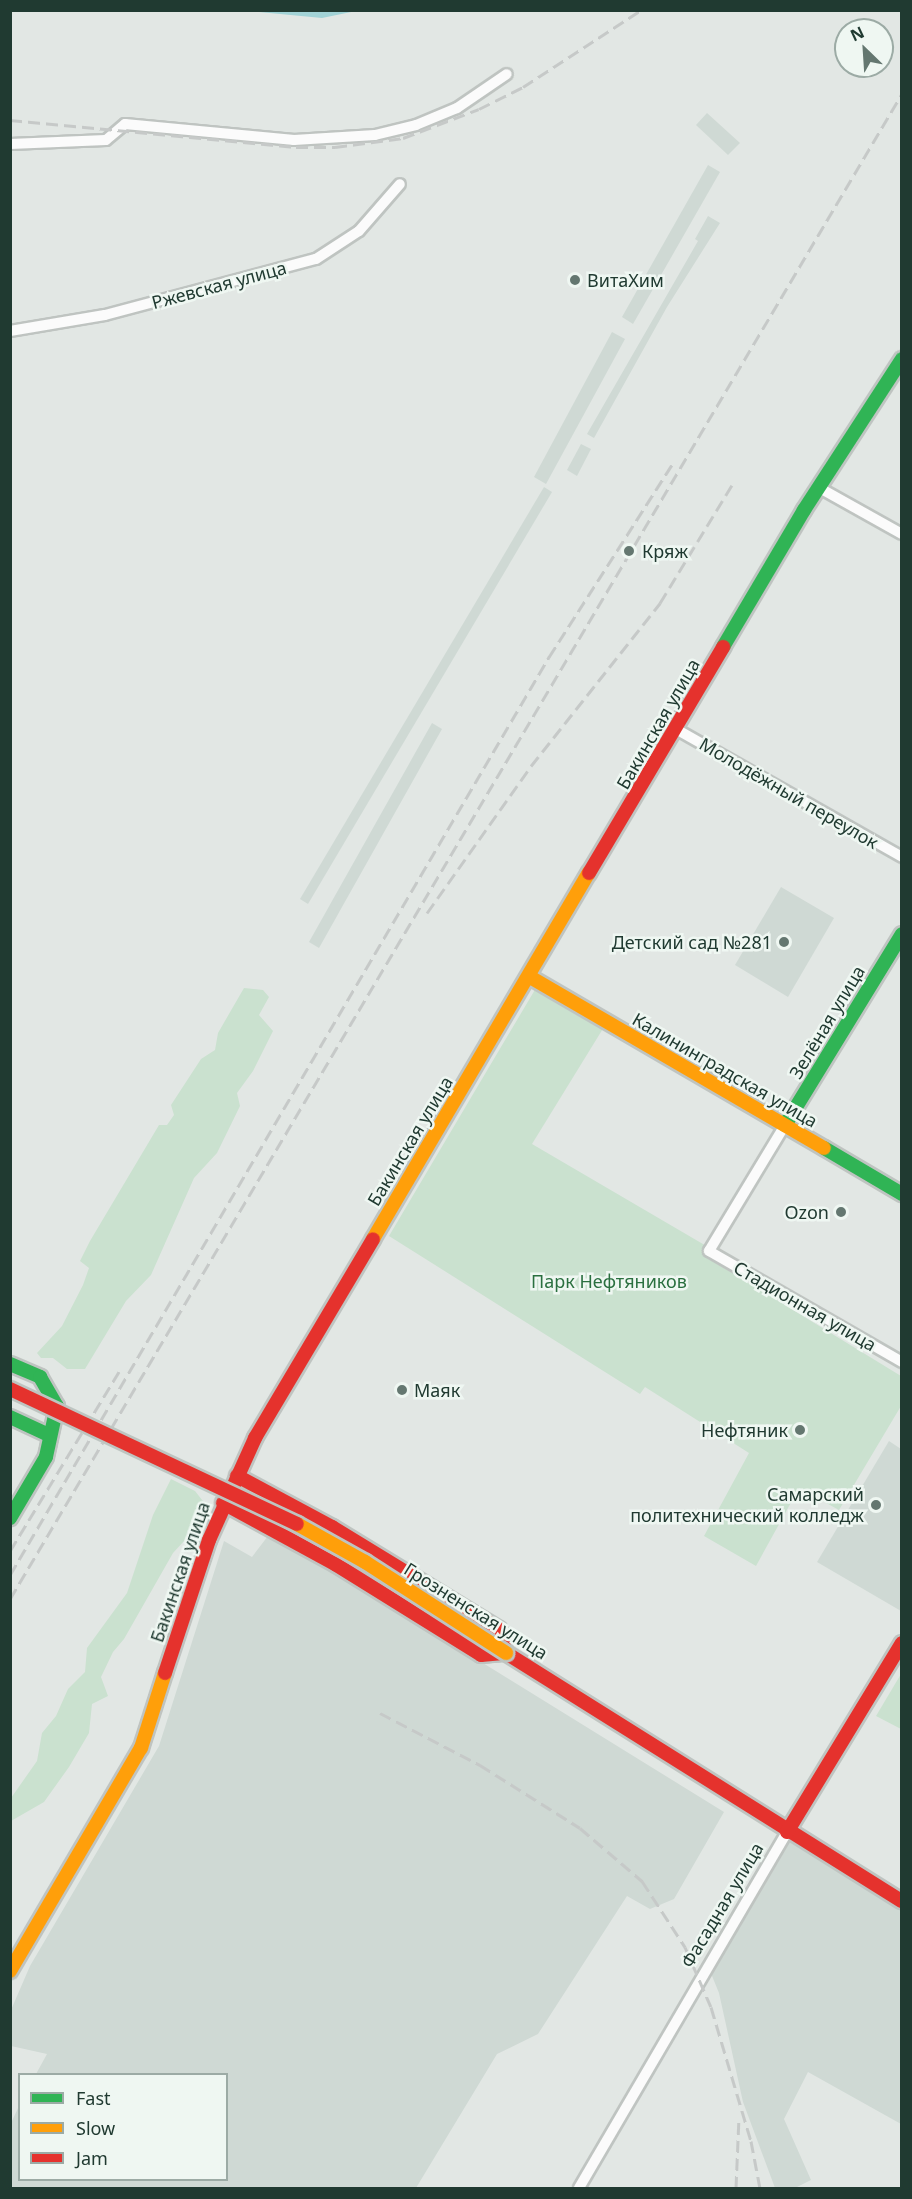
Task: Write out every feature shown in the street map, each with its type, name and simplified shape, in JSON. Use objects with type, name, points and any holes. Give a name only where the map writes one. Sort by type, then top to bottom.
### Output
[{"type":"main road","name":"Бакинская улица","points":[[10,1971],[141,1748],[223,1503],[255,1438],[818,487],[902,359]]},
{"type":"main road","name":"Зелёная улица","points":[[785,1125],[902,934]]},
{"type":"main road","name":"Калининградская улица","points":[[530,977],[902,1194]]},
{"type":"main road","points":[[10,1365],[40,1377],[51,1391],[57,1406],[46,1457],[10,1518]]},
{"type":"main road","name":"Грозненская улица","points":[[10,1389],[299,1525],[365,1562],[787,1832],[902,1901]]},
{"type":"main road","points":[[10,1417],[49,1435]]},
{"type":"main road","points":[[237,1476],[272,1528]]},
{"type":"main road","points":[[223,1503],[272,1528],[481,1656],[506,1653],[500,1629],[332,1527],[237,1476]]},
{"type":"main road","name":"Фасадная улица","points":[[787,1832],[902,1643]]},
{"type":"street","points":[[10,144],[106,140],[125,124],[294,140],[375,135],[416,125],[457,108],[507,74]]},
{"type":"street","name":"Ржевская улица","points":[[10,331],[105,315],[316,259],[359,231],[400,184]]},
{"type":"street","points":[[818,487],[902,534]]},
{"type":"street","name":"Молодёжный переулок","points":[[676,729],[902,857]]},
{"type":"street","name":"Зелёная улица","points":[[709,1251],[785,1125]]},
{"type":"street","name":"Стадионная улица","points":[[709,1251],[902,1362]]},
{"type":"street","name":"Фасадная улица","points":[[579,2188],[787,1832]]},
{"type":"shaded area","points":[[707,113],[740,143],[728,155],[696,125]]},
{"type":"shaded area","points":[[708,165],[720,172],[633,324],[622,317]]},
{"type":"shaded area","points":[[708,216],[720,223],[667,307],[594,438],[587,434],[698,241],[695,239]]},
{"type":"shaded area","points":[[612,332],[625,339],[546,484],[534,477]]},
{"type":"shaded area","points":[[581,444],[591,449],[577,476],[567,470]]},
{"type":"shaded area","points":[[544,487],[552,492],[308,904],[300,899]]},
{"type":"shaded area","points":[[432,723],[442,729],[319,948],[309,942]]},
{"type":"shaded area","name":"Детский сад №281","points":[[781,887],[834,918],[788,997],[735,965]]},
{"type":"shaded area","name":"Самарский политехнический колледж","points":[[889,1441],[901,1449],[901,1611],[817,1562]]},
{"type":"shaded area","points":[[271,1532],[724,1812],[674,1899],[650,1909],[627,1896],[538,2034],[497,2054],[416,2188],[11,2188],[11,2123],[18,2108],[18,2181],[228,2181],[228,2073],[37,2073],[47,2054],[11,2046],[11,2010],[30,1966],[159,1746],[224,1541],[252,1557]]},
{"type":"shaded area","points":[[788,1839],[901,1906],[901,2124],[808,2072],[784,2119],[811,2180],[795,2188],[775,2188],[743,2102],[719,1993],[710,1971]]},
{"type":"green space","points":[[244,988],[263,990],[269,997],[259,1015],[273,1031],[253,1071],[237,1093],[240,1106],[217,1153],[194,1178],[151,1275],[126,1301],[85,1369],[67,1369],[53,1358],[41,1358],[37,1353],[62,1326],[83,1285],[89,1268],[80,1261],[90,1241],[159,1125],[167,1125],[174,1115],[171,1105],[201,1059],[215,1050],[218,1033]]},
{"type":"green space","name":"Парк Нефтяников","points":[[536,988],[604,1027],[532,1144],[720,1254],[716,1263],[901,1376],[901,1406],[839,1510],[799,1488],[756,1566],[704,1536],[749,1453],[645,1387],[640,1394],[389,1236]]},
{"type":"green space","points":[[171,1479],[195,1491],[206,1505],[198,1526],[173,1553],[124,1639],[113,1652],[101,1677],[108,1696],[92,1704],[89,1733],[69,1767],[44,1802],[11,1821],[11,1798],[37,1761],[42,1733],[56,1716],[68,1689],[85,1672],[87,1648],[127,1593],[153,1515]]},
{"type":"green space","points":[[901,1674],[901,1729],[876,1716]]},
{"type":"water","points":[[249,11],[356,11],[322,18]]},
{"type":"railway","points":[[10,120],[296,147],[335,147],[403,138],[479,109],[523,87],[641,10]]},
{"type":"railway","points":[[10,1599],[902,94]]},
{"type":"railway","points":[[10,1575],[549,657],[672,465]]},
{"type":"railway","points":[[427,913],[531,766],[660,603],[735,480]]},
{"type":"railway","points":[[10,1551],[119,1372]]},
{"type":"railway","points":[[380,1713],[480,1765],[580,1828],[642,1881],[685,1947],[711,2007],[751,2141],[760,2188]]},
{"type":"railway","points":[[736,2188],[739,2117]]},
{"type":"traffic: fast","points":[[723,647],[804,510],[902,359]]},
{"type":"traffic: fast","points":[[785,1125],[902,934]]},
{"type":"traffic: fast","points":[[824,1148],[902,1194]]},
{"type":"traffic: fast","points":[[10,1364],[40,1377],[57,1406],[46,1457],[10,1518]]},
{"type":"traffic: fast","points":[[10,1417],[49,1435]]},
{"type":"traffic: slow","points":[[373,1239],[589,873]]},
{"type":"traffic: slow","points":[[530,977],[824,1148]]},
{"type":"traffic: slow","points":[[297,1524],[365,1562],[506,1653]]},
{"type":"traffic: slow","points":[[10,1971],[141,1748],[165,1673]]},
{"type":"traffic: jam","points":[[589,873],[723,647]]},
{"type":"traffic: jam","points":[[165,1673],[209,1540],[255,1438],[373,1239]]},
{"type":"traffic: jam","points":[[10,1389],[297,1524]]},
{"type":"traffic: jam","points":[[237,1476],[332,1527],[499,1629],[506,1653]]},
{"type":"traffic: jam","points":[[223,1503],[335,1564],[481,1655],[506,1653]]},
{"type":"traffic: jam","points":[[787,1832],[902,1643]]},
{"type":"traffic: jam","points":[[506,1653],[902,1901]]},
{"type":"place","name":"ВитаХим","points":[[575,280]]},
{"type":"place","name":"Кряж","points":[[629,551]]},
{"type":"place","name":"Детский сад №281","points":[[784,942]]},
{"type":"place","name":"Ozon","points":[[841,1212]]},
{"type":"place","name":"Маяк","points":[[402,1390]]},
{"type":"place","name":"Нефтяник","points":[[800,1430]]},
{"type":"place","name":"Самарский политехнический колледж","points":[[876,1505]]}]
